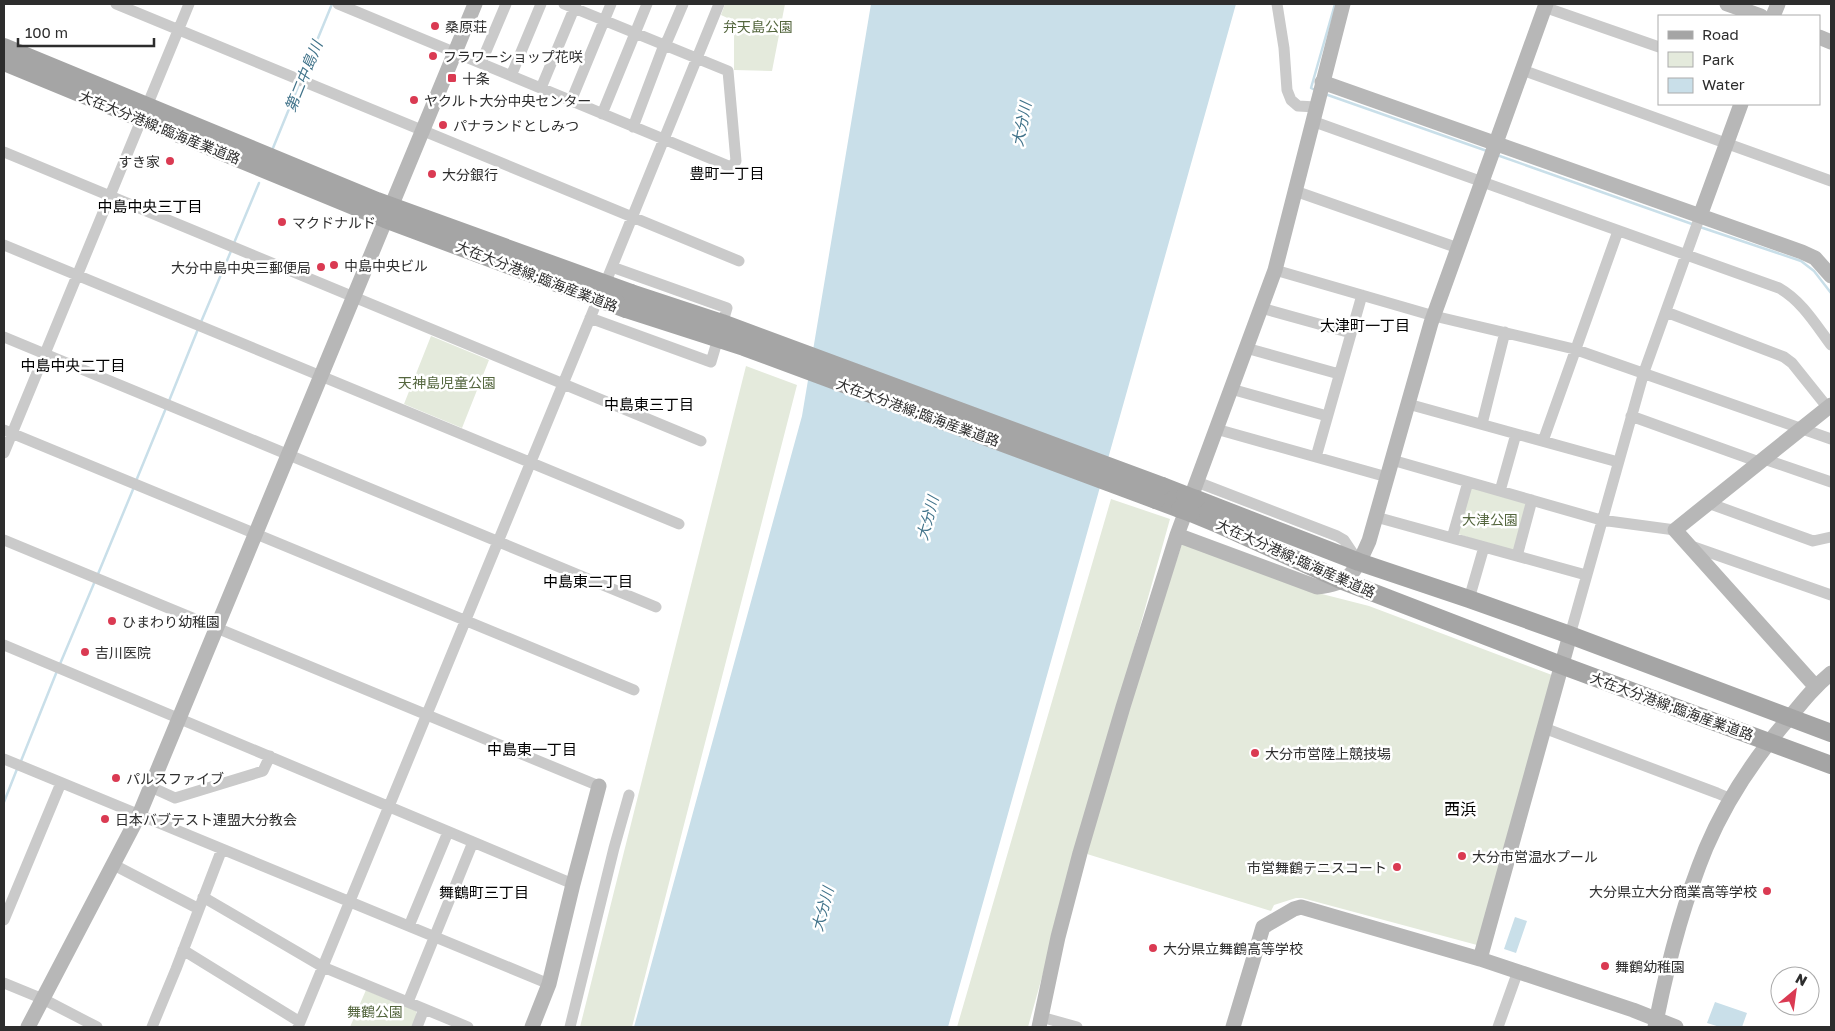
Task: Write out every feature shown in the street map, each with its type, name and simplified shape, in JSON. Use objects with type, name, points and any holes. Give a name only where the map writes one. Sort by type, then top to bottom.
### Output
[{"type":"main road","name":"大在大分港線;臨海産業道路","points":[[4,47],[144,112],[388,213],[628,301],[722,323],[1159,493],[1190,500],[1359,562],[1469,599],[1831,732]]},
{"type":"main road","name":"大在大分港線;臨海産業道路","points":[[4,62],[144,112]]},
{"type":"main road","name":"大在大分港線;臨海産業道路","points":[[1190,500],[1220,525],[1344,581],[1561,665],[1831,765]]},
{"type":"street","points":[[116,4],[739,261]]},
{"type":"street","points":[[4,453],[8,432],[45,354],[189,4]]},
{"type":"street","points":[[338,4],[731,167],[736,161],[728,71],[571,5],[541,88]]},
{"type":"street","points":[[28,1027],[139,815],[475,4]]},
{"type":"street","points":[[481,63],[506,4]]},
{"type":"street","points":[[511,76],[541,4]]},
{"type":"street","points":[[571,101],[611,4]]},
{"type":"street","points":[[602,114],[647,4]]},
{"type":"street","points":[[633,126],[664,45],[683,4]]},
{"type":"street","points":[[183,950],[299,1025],[719,4]]},
{"type":"street","points":[[1277,4],[1284,48],[1287,90],[1291,100],[1298,106],[1318,98],[1493,150],[1698,222],[1808,255],[1815,258],[1831,276]]},
{"type":"street","points":[[1077,1027],[1040,1022],[1058,937],[1080,853],[1123,707],[1177,535],[1275,270],[1343,4]]},
{"type":"street","points":[[1727,4],[1758,15]]},
{"type":"street","points":[[1177,535],[1317,587],[1330,586],[1344,581],[1353,574],[1370,541],[1434,316],[1545,6],[1658,48]]},
{"type":"street","points":[[1522,70],[1831,181]]},
{"type":"street","points":[[1318,98],[1482,182],[1779,288],[1789,294],[1831,345]]},
{"type":"street","points":[[1480,959],[1601,520],[1644,372],[1741,105]]},
{"type":"street","points":[[4,152],[701,441]]},
{"type":"street","points":[[1295,191],[1458,248]]},
{"type":"street","points":[[1543,441],[1574,349],[1618,230]]},
{"type":"street","points":[[4,245],[679,524]]},
{"type":"street","points":[[590,318],[710,362],[727,308],[612,267]]},
{"type":"street","points":[[1275,270],[1434,316],[1574,349],[1831,439]]},
{"type":"street","points":[[1316,457],[1362,295]]},
{"type":"street","points":[[1261,308],[1351,332]]},
{"type":"street","points":[[1666,312],[1784,358],[1792,363],[1829,406],[1675,530]]},
{"type":"street","points":[[1482,424],[1505,332]]},
{"type":"street","points":[[4,337],[656,606]]},
{"type":"street","points":[[1246,348],[1340,374]]},
{"type":"street","points":[[1231,389],[1327,416]]},
{"type":"street","points":[[1408,404],[1618,462]]},
{"type":"street","points":[[1631,416],[1831,482]]},
{"type":"street","points":[[1216,429],[1387,477]]},
{"type":"street","points":[[8,432],[634,690]]},
{"type":"street","points":[[1500,491],[1516,434]]},
{"type":"street","points":[[1392,460],[1601,520],[1675,530],[1815,686]]},
{"type":"street","points":[[1452,538],[1468,482]]},
{"type":"street","points":[[1517,556],[1532,500]]},
{"type":"street","points":[[1708,503],[1813,541],[1831,538]]},
{"type":"street","points":[[1376,517],[1586,575]]},
{"type":"street","points":[[4,540],[599,786],[548,984],[532,1027]]},
{"type":"street","points":[[1689,546],[1831,596]]},
{"type":"street","points":[[1469,599],[1484,547]]},
{"type":"street","points":[[4,645],[573,884]]},
{"type":"street","points":[[1655,1023],[1678,927],[1707,846],[1731,799],[1768,742],[1815,686],[1831,673]]},
{"type":"street","points":[[1544,728],[1717,792],[1731,799]]},
{"type":"street","points":[[151,787],[175,798],[263,772],[270,756]]},
{"type":"street","points":[[13,763],[548,984]]},
{"type":"street","points":[[4,920],[61,783]]},
{"type":"street","points":[[570,1027],[629,795]]},
{"type":"street","points":[[409,926],[448,832]]},
{"type":"street","points":[[408,1002],[473,842]]},
{"type":"street","points":[[152,1027],[222,849]]},
{"type":"street","points":[[114,864],[199,909]]},
{"type":"street","points":[[203,897],[323,967],[468,1027]]},
{"type":"street","points":[[1233,1027],[1263,927],[1298,908],[1305,908],[1480,959],[1518,971],[1655,1023],[1676,1027]]},
{"type":"street","points":[[1498,1027],[1518,971]]},
{"type":"street","points":[[4,983],[43,999],[97,1027]]},
{"type":"street","points":[[417,1027],[424,1009]]},
{"type":"green space","name":"弁天島公園","points":[[725,4],[785,4],[772,71],[734,70],[734,21],[721,15]]},
{"type":"green space","name":"天神島児童公園","points":[[431,336],[489,360],[462,428],[404,404]]},
{"type":"green space","points":[[746,366],[797,385],[632,1027],[580,1027]]},
{"type":"green space","name":"大津公園","points":[[1474,487],[1525,501],[1528,505],[1514,549],[1511,551],[1458,534],[1470,489]]},
{"type":"green space","points":[[1111,499],[1170,519],[1028,1027],[957,1027]]},
{"type":"green space","points":[[1182,544],[1187,544],[1322,594],[1369,606],[1552,675],[1477,945],[1302,898],[1274,905],[1271,911],[1087,854],[1134,687]]},
{"type":"green space","name":"舞鶴公園","points":[[366,990],[416,1011],[417,1015],[412,1027],[350,1027]]},
{"type":"water","name":"大分川","points":[[871,4],[1236,4],[948,1027],[634,1027],[802,416]]},
{"type":"water","points":[[1515,917],[1527,921],[1516,953],[1504,949]]},
{"type":"water","points":[[1715,1002],[1747,1013],[1742,1027],[1720,1027],[1707,1023]]},
{"type":"waterway","name":"第二中島川","points":[[302,77],[332,4]]},
{"type":"waterway","points":[[1315,90],[1311,88],[1335,4]]},
{"type":"waterway","name":"第二中島川","points":[[273,148],[300,82]]},
{"type":"waterway","points":[[1325,94],[1487,151]]},
{"type":"waterway","points":[[1497,155],[1692,224]]},
{"type":"waterway","points":[[234,243],[259,183]]},
{"type":"waterway","points":[[1700,227],[1801,261],[1814,271],[1831,293]]},
{"type":"waterway","points":[[201,322],[231,251]]},
{"type":"waterway","points":[[169,401],[198,329]]},
{"type":"waterway","points":[[136,481],[166,408]]},
{"type":"waterway","points":[[98,574],[134,487]]},
{"type":"waterway","points":[[60,664],[95,581]]},
{"type":"waterway","points":[[21,761],[57,671]]},
{"type":"waterway","points":[[4,802],[17,769]]},
{"type":"place","name":"桑原荘","points":[[435,26]]},
{"type":"place","name":"フラワーショップ花咲","points":[[433,56]]},
{"type":"place","name":"十条","points":[[452,78]]},
{"type":"place","name":"ヤクルト大分中央センター","points":[[414,100]]},
{"type":"place","name":"パナランドとしみつ","points":[[443,125]]},
{"type":"place","name":"すき家","points":[[170,161]]},
{"type":"place","name":"大分銀行","points":[[432,174]]},
{"type":"place","name":"マクドナルド","points":[[282,222]]},
{"type":"place","name":"中島中央ビル","points":[[334,265]]},
{"type":"place","name":"大分中島中央三郵便局","points":[[321,267]]},
{"type":"place","name":"ひまわり幼稚園","points":[[112,621]]},
{"type":"place","name":"吉川医院","points":[[85,652]]},
{"type":"place","name":"大分市営陸上競技場","points":[[1255,753]]},
{"type":"place","name":"パルスファイブ","points":[[116,778]]},
{"type":"place","name":"日本バブテスト連盟大分教会","points":[[105,819]]},
{"type":"place","name":"大分市営温水プール","points":[[1462,856]]},
{"type":"place","name":"市営舞鶴テニスコート","points":[[1397,867]]},
{"type":"place","name":"大分県立大分商業高等学校","points":[[1767,891]]},
{"type":"place","name":"大分県立舞鶴高等学校","points":[[1153,948]]},
{"type":"place","name":"舞鶴幼稚園","points":[[1605,966]]},
{"type":"district","name":"豊町一丁目","points":[[727,173]]},
{"type":"district","name":"中島中央三丁目","points":[[150,206]]},
{"type":"district","name":"大津町一丁目","points":[[1365,325]]},
{"type":"district","name":"中島中央二丁目","points":[[73,365]]},
{"type":"district","name":"中島東三丁目","points":[[649,404]]},
{"type":"district","name":"中島東二丁目","points":[[588,581]]},
{"type":"district","name":"中島東一丁目","points":[[532,749]]},
{"type":"district","name":"西浜","points":[[1460,809]]},
{"type":"district","name":"舞鶴町三丁目","points":[[484,892]]}]
